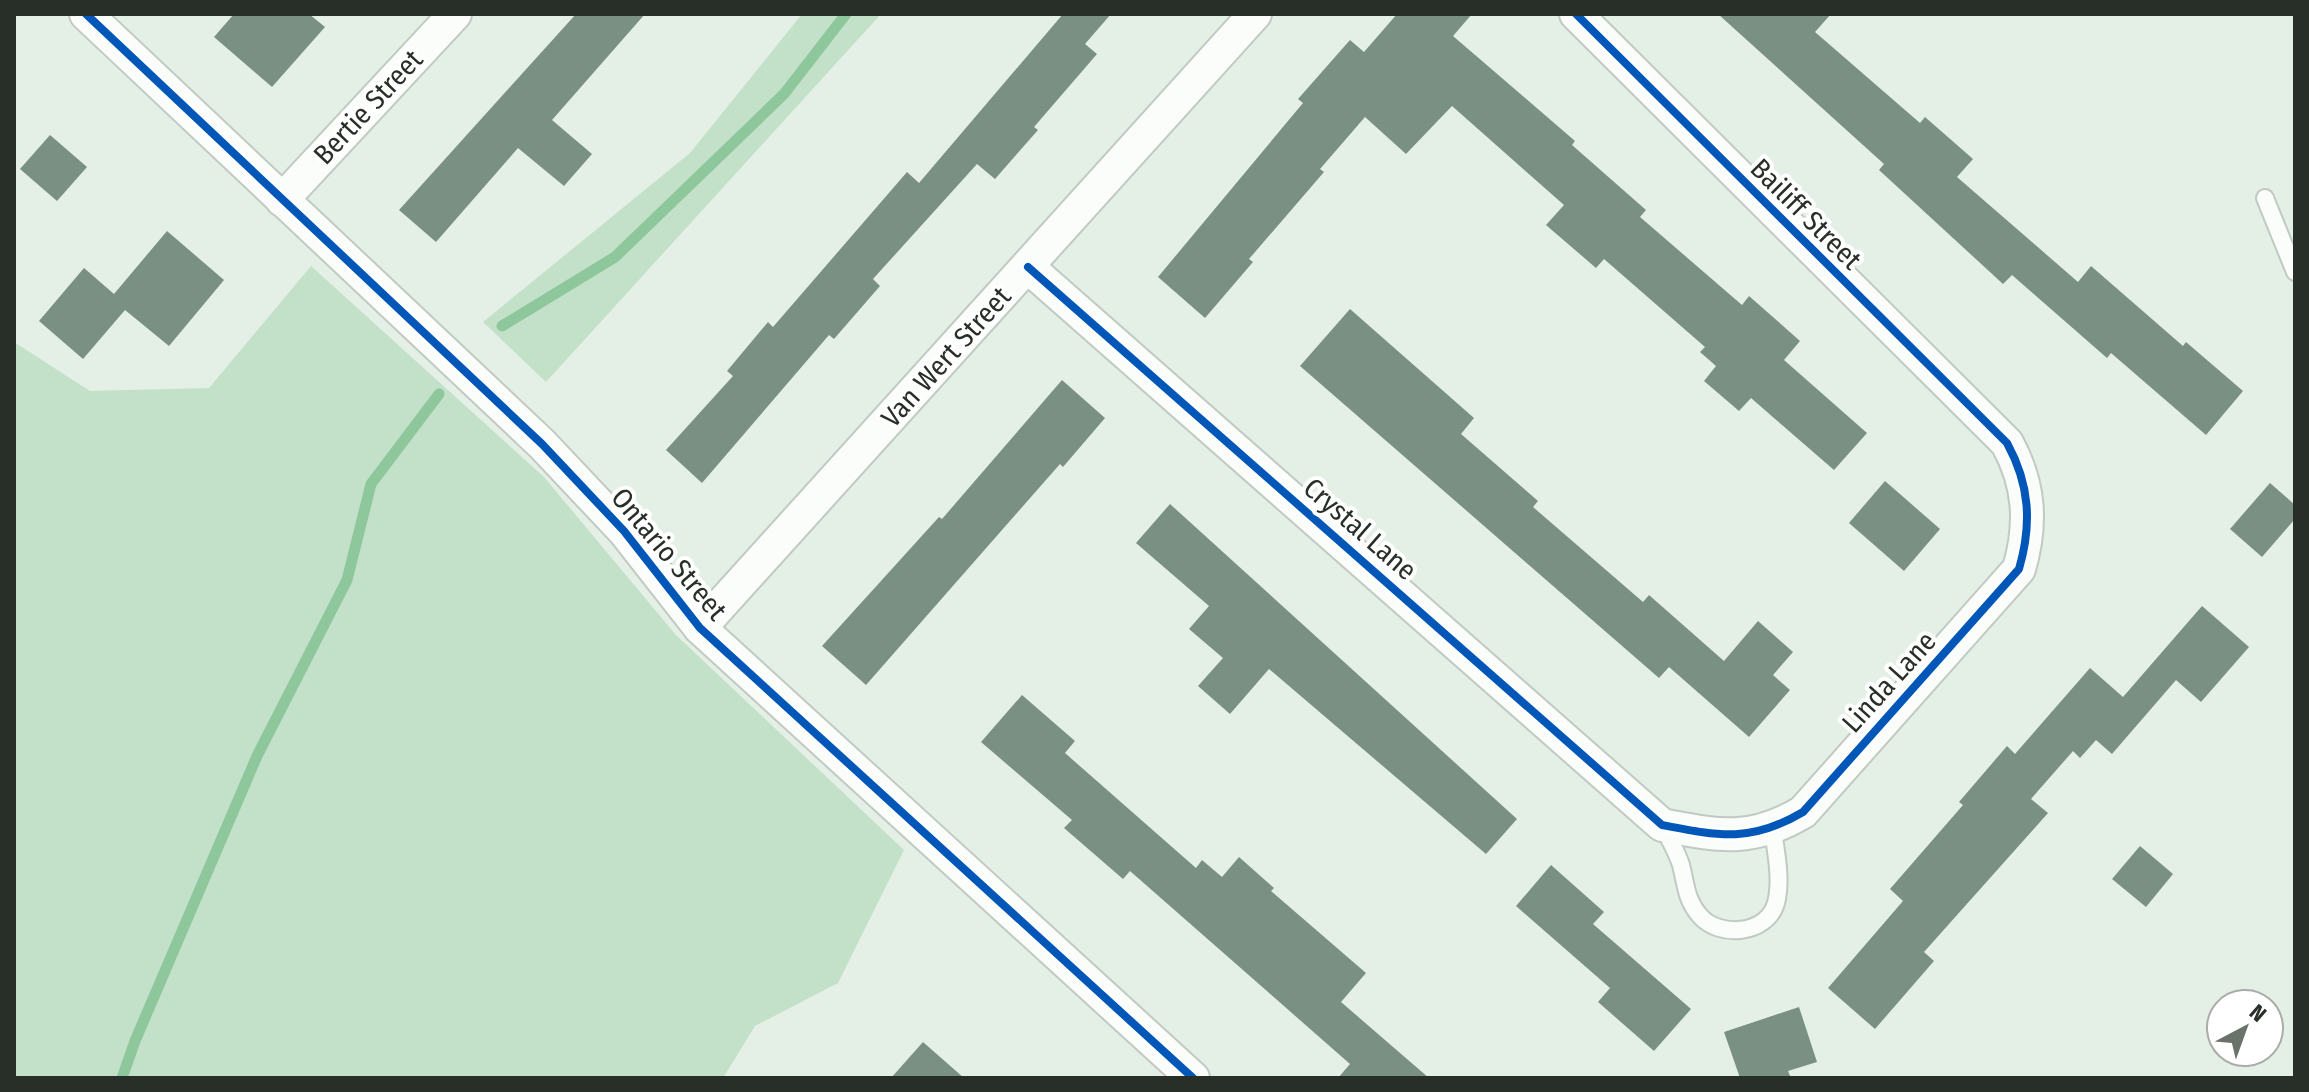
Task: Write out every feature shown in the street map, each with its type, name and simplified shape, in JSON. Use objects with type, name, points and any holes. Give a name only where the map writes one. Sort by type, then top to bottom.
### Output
[{"type":"street","name":"Ontario Street","points":[[86,14],[542,444],[624,531],[700,628],[1193,1078]]},
{"type":"street","name":"Bertie Street","points":[[282,200],[455,14]]},
{"type":"street","name":"Van Wert Street","points":[[700,628],[1255,14]]},
{"type":"street","name":"Bailiff Street","points":[[1576,14],[2007,443]]},
{"type":"street","name":"Crystal Lane","points":[[1028,267],[1662,825]]},
{"type":"street","name":"Linda Lane","points":[[1662,825],[1720,836],[1773,830],[1803,812],[2019,569],[2028,537],[2028,505],[2022,469],[2007,443]]},
{"type":"lane","points":[[2265,198],[2295,272]]},
{"type":"lane","points":[[1662,825],[1680,863],[1687,897],[1702,919],[1720,930],[1738,932],[1761,921],[1776,906],[1778,876],[1773,830]]},
{"type":"green space","points":[[802,14],[881,14],[546,382],[483,322],[690,153]]},
{"type":"green space","points":[[311,266],[544,477],[676,635],[904,850],[838,983],[755,1026],[723,1078],[14,1078],[14,342],[90,391],[209,388]]},
{"type":"building","points":[[234,14],[309,14],[325,27],[272,87],[214,37]]},
{"type":"building","points":[[576,14],[645,14],[552,120],[592,154],[564,186],[518,148],[436,242],[399,210]]},
{"type":"building","points":[[1063,14],[1111,14],[1085,44],[1097,54],[1034,127],[1038,130],[995,179],[977,164],[873,279],[880,286],[834,339],[829,335],[702,483],[666,450],[733,376],[727,371],[768,322],[773,327],[907,172],[919,183]]},
{"type":"building","points":[[1397,14],[1472,14],[1453,36],[1575,141],[1572,145],[1646,210],[1640,217],[1742,305],[1749,296],[1800,341],[1784,360],[1867,433],[1834,470],[1751,398],[1739,411],[1704,381],[1716,366],[1700,352],[1705,347],[1604,259],[1596,268],[1546,225],[1564,205],[1452,106],[1406,154],[1365,117],[1320,169],[1324,172],[1249,259],[1253,262],[1205,318],[1158,277],[1303,103],[1298,99],[1350,40],[1364,52]]},
{"type":"building","points":[[1718,14],[1831,14],[1815,32],[1920,123],[1925,117],[1973,159],[1957,177],[2078,282],[2091,266],[2183,346],[2186,342],[2243,391],[2206,435],[2111,353],[2107,358],[2012,275],[2003,284],[1879,170],[1884,164]]},
{"type":"building","points":[[50,135],[87,167],[57,201],[20,169]]},
{"type":"building","points":[[167,231],[224,280],[169,346],[125,310],[83,359],[39,321],[84,268],[114,294]]},
{"type":"building","points":[[1350,309],[1474,418],[1461,434],[1538,501],[1533,507],[1643,602],[1649,595],[1724,661],[1758,621],[1793,652],[1773,675],[1790,690],[1749,737],[1669,667],[1659,678],[1300,366]]},
{"type":"building","points":[[1062,380],[1105,418],[1063,467],[1060,464],[866,685],[822,646],[939,517],[942,519]]},
{"type":"building","points":[[1885,481],[1940,529],[1904,571],[1849,523]]},
{"type":"building","points":[[2270,483],[2295,505],[2295,519],[2262,557],[2230,529]]},
{"type":"building","points":[[1170,504],[1517,819],[1486,854],[1269,669],[1230,714],[1198,686],[1223,658],[1189,629],[1209,606],[1136,543]]},
{"type":"building","points":[[2202,606],[2249,647],[2201,702],[2176,680],[2112,754],[2096,740],[2080,758],[2073,751],[2031,799],[2048,813],[1924,952],[1934,961],[1875,1029],[1828,988],[1903,901],[1890,889],[1963,805],[1959,802],[2007,746],[2015,754],[2090,668],[2123,697]]},
{"type":"building","points":[[1022,695],[1075,741],[1065,753],[1196,868],[1202,860],[1222,877],[1239,857],[1274,888],[1271,891],[1366,973],[1341,1002],[1429,1078],[1338,1078],[1350,1064],[1130,871],[1123,879],[1064,828],[1072,820],[981,742]]},
{"type":"building","points":[[2140,846],[2173,874],[2146,907],[2112,879]]},
{"type":"building","points":[[1551,865],[1604,912],[1593,924],[1691,1009],[1654,1051],[1598,1002],[1610,988],[1516,906]]},
{"type":"building","points":[[1799,1007],[1817,1062],[1788,1071],[1791,1078],[1740,1078],[1724,1032]]},
{"type":"building","points":[[923,1042],[964,1078],[891,1078]]},
{"type":"waterway","points":[[502,326],[615,257],[784,94],[846,14]]},
{"type":"waterway","points":[[122,1078],[257,756],[347,580],[371,484],[439,394]]},
{"type":"cycle path","points":[[86,14],[542,444],[624,531],[700,628],[1193,1078]]},
{"type":"cycle path","points":[[1028,267],[1662,825],[1734,834],[1751,833],[1784,822],[1803,812],[2019,569],[2026,536],[2024,489],[2007,443],[1576,14]]}]
